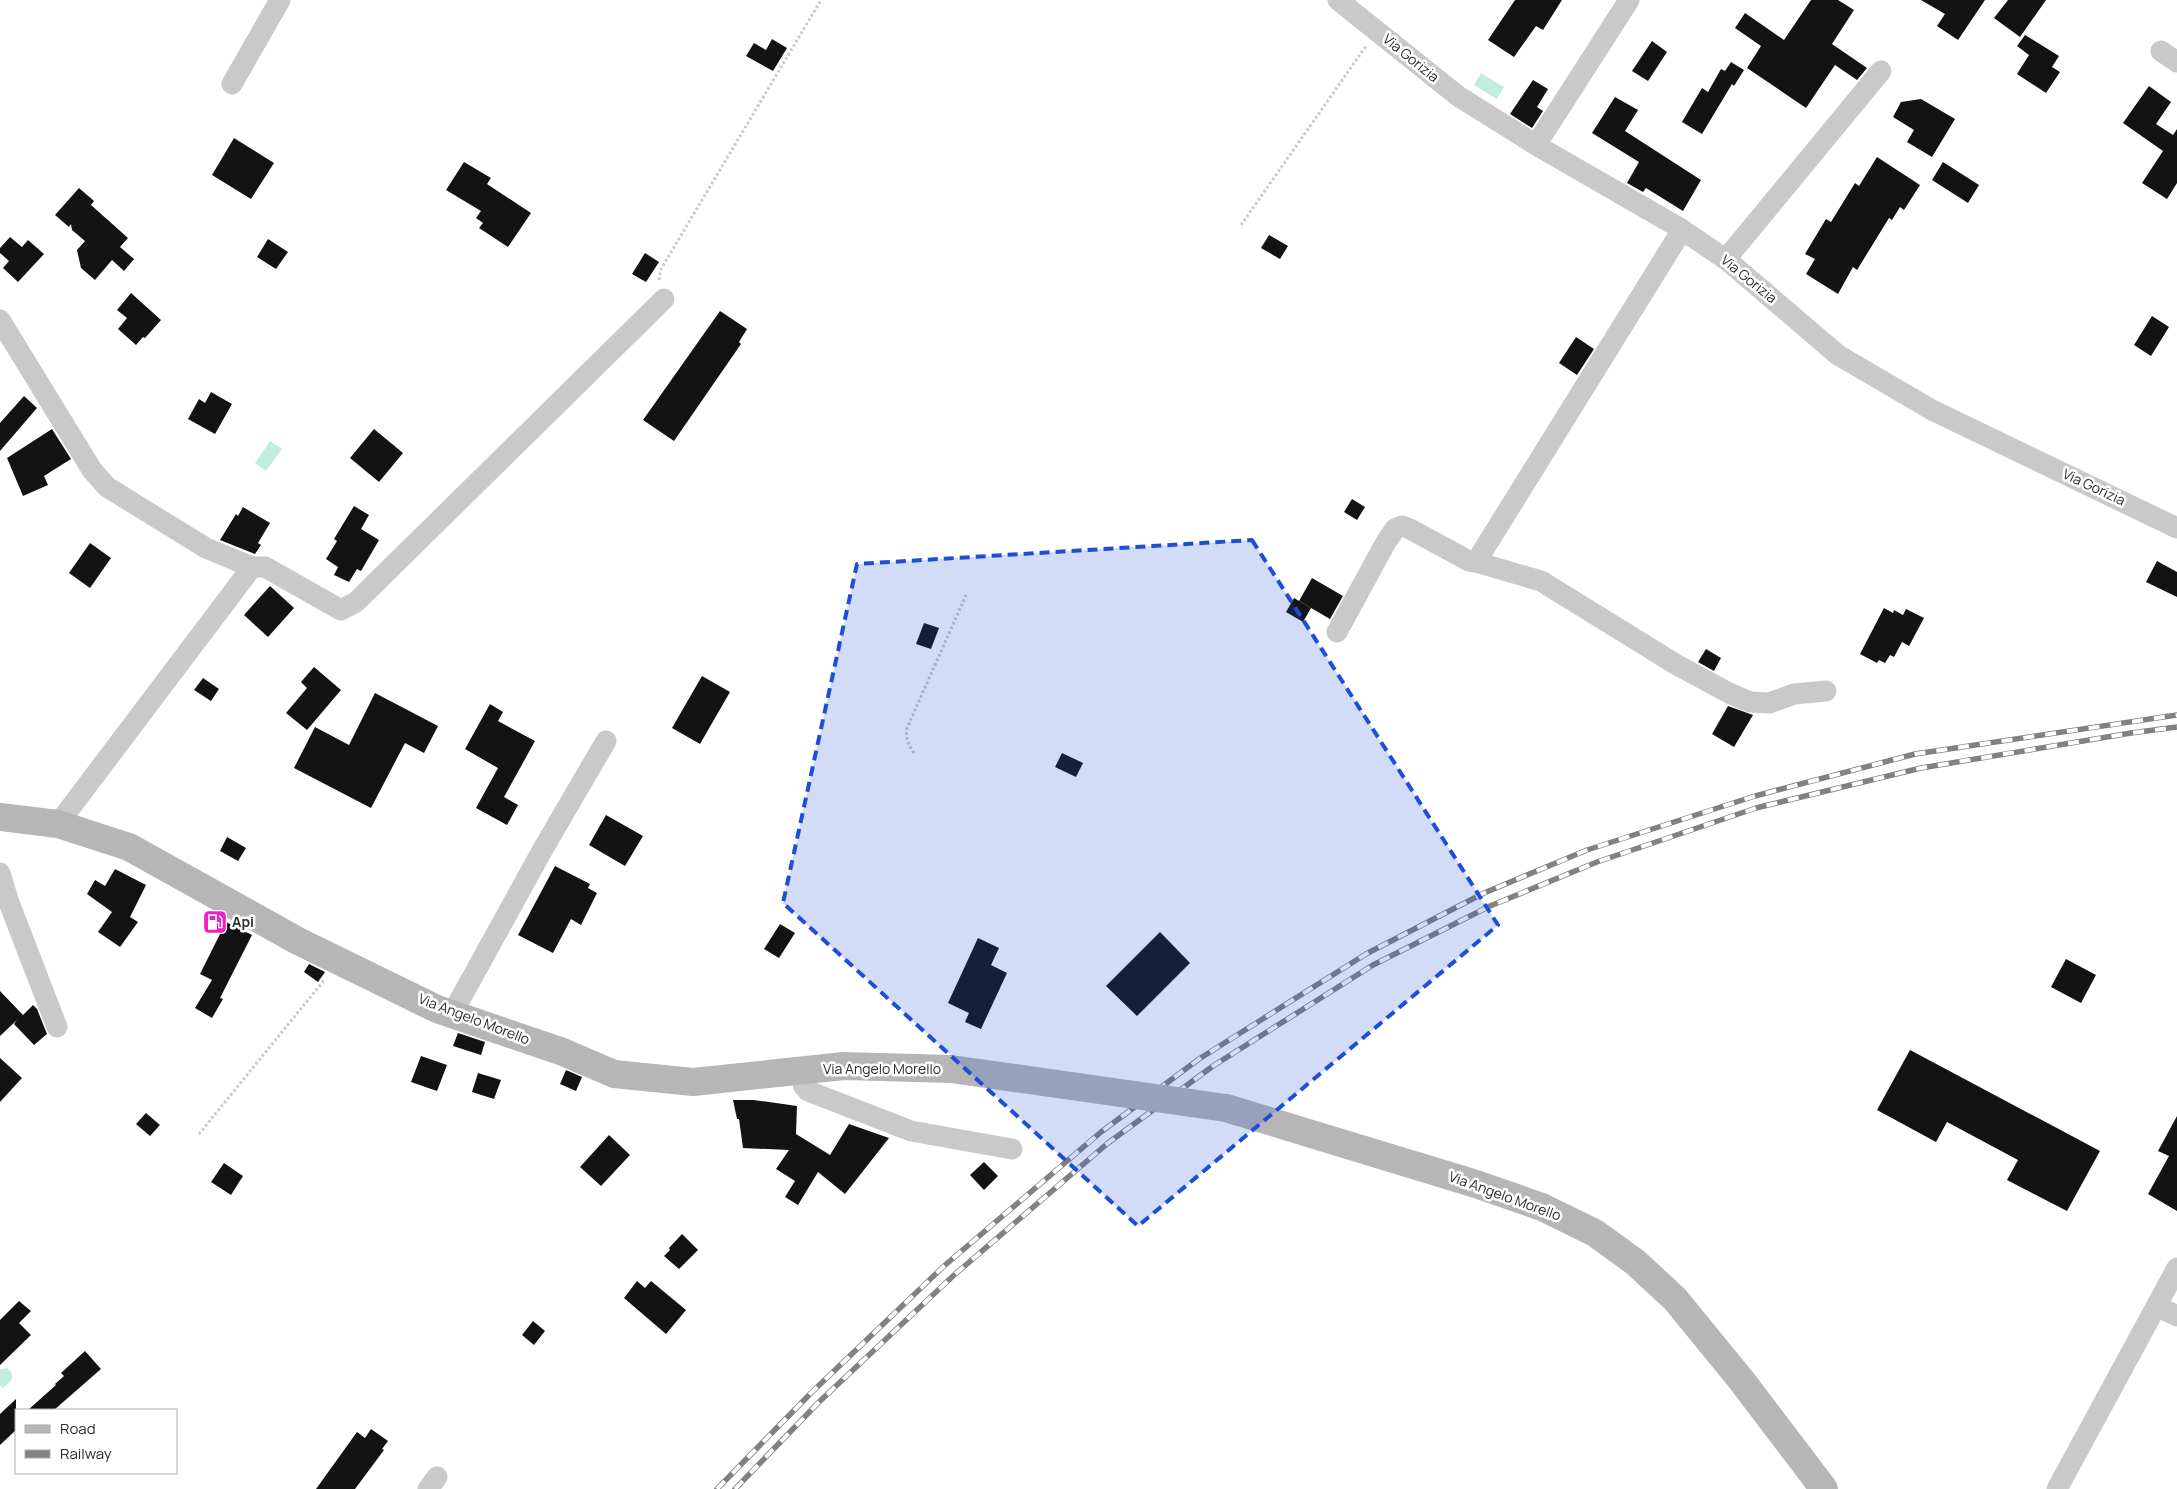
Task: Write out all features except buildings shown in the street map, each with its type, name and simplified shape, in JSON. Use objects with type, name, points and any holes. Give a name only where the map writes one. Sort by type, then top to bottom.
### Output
[{"type":"street","points":[[232,84],[280,0]]},
{"type":"street","name":"Via Gorizia","points":[[1338,0],[1458,96],[1536,145],[1682,230],[1726,259],[1838,355],[1932,410],[2177,528]]},
{"type":"street","points":[[1536,145],[1629,0]]},
{"type":"street","points":[[1726,259],[1881,71]]},
{"type":"street","points":[[1476,562],[1682,230]]},
{"type":"street","points":[[0,320],[92,470],[107,487],[206,548],[252,567],[265,567],[341,610],[356,602],[664,299]]},
{"type":"street","points":[[1337,632],[1386,542],[1395,529],[1402,526],[1469,562],[1476,562],[1541,581],[1677,665],[1729,694],[1750,702],[1769,703],[1794,694],[1826,691]]},
{"type":"street","points":[[58,824],[252,567]]},
{"type":"street","points":[[452,1014],[543,849],[606,741]]},
{"type":"street","name":"Via Angelo Morello","points":[[0,817],[58,824],[129,847],[298,941],[438,1009],[563,1052],[614,1074],[693,1082],[844,1066],[951,1068],[1226,1108],[1476,1184],[1542,1207],[1595,1233],[1635,1262],[1675,1299],[1742,1381],[1824,1489]]},
{"type":"street","points":[[0,873],[8,900],[57,1027]]},
{"type":"street","points":[[805,1070],[803,1085],[808,1091],[912,1132],[1012,1149]]},
{"type":"street","points":[[2057,1489],[2177,1268]]},
{"type":"street","points":[[2157,1306],[2177,1316]]},
{"type":"path","points":[[664,299],[659,278],[661,269],[821,0]]},
{"type":"path","points":[[1241,225],[1377,31]]},
{"type":"path","points":[[914,753],[907,738],[907,728],[966,595]]},
{"type":"path","points":[[200,1134],[339,960]]},
{"type":"highlighted area","points":[[1252,540],[1498,925],[1138,1226],[783,903],[857,564]]},
{"type":"shaded area","points":[[1481,73],[1504,87],[1497,99],[1474,85]]},
{"type":"shaded area","points":[[270,441],[282,449],[266,471],[255,463]]},
{"type":"shaded area","points":[[7,1368],[12,1374],[12,1379],[3,1388],[0,1385],[0,1369]]},
{"type":"railway","points":[[717,1489],[811,1393],[944,1266],[1101,1132],[1199,1059],[1366,954],[1484,893],[1587,850],[1755,796],[1915,754],[2177,715]]},
{"type":"railway","points":[[735,1489],[819,1402],[953,1276],[1108,1143],[1213,1066],[1373,965],[1490,906],[1597,862],[1756,808],[1921,768],[2177,727]]},
{"type":"place","name":"Api","points":[[215,922]]}]
